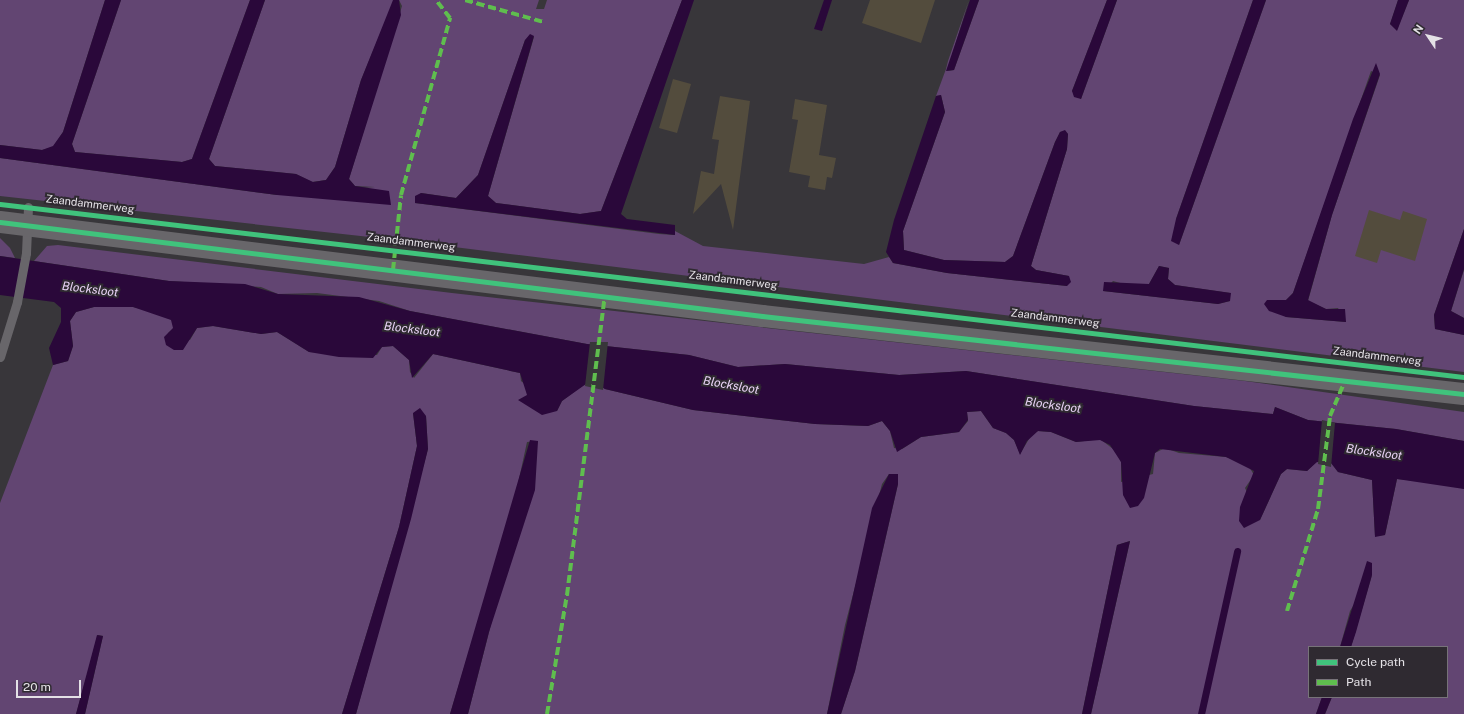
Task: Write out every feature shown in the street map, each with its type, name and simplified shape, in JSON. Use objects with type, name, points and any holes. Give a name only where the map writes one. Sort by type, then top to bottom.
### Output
[{"type":"street","points":[[0,222],[27,216],[762,316],[1464,394]]},
{"type":"lane","points":[[0,357],[17,302],[26,253],[27,216]]},
{"type":"shaded area","points":[[0,0],[105,0],[63,132],[53,147],[42,150],[0,145]]},
{"type":"shaded area","points":[[121,0],[250,0],[192,159],[182,162],[75,152],[72,144]]},
{"type":"shaded area","points":[[265,0],[394,0],[361,80],[335,167],[326,180],[312,182],[296,174],[215,166],[209,159]]},
{"type":"shaded area","points":[[399,0],[539,0],[536,9],[544,9],[547,0],[682,0],[601,211],[580,214],[496,203],[488,196],[534,37],[525,40],[478,175],[456,198],[421,193],[415,203],[659,234],[674,235],[675,231],[703,246],[864,264],[889,257],[893,263],[947,273],[1067,286],[1069,276],[1036,270],[1031,266],[1067,149],[1068,134],[1065,131],[1060,132],[1055,142],[1013,256],[1005,262],[944,260],[904,250],[903,231],[945,112],[941,95],[936,96],[969,0],[947,71],[954,70],[979,0],[1107,0],[1072,91],[1081,99],[1117,0],[1253,0],[1176,219],[1179,245],[1266,0],[1398,0],[1390,24],[1397,30],[1409,0],[1464,0],[1464,229],[1434,315],[1435,329],[1464,335],[1464,372],[406,241],[0,196],[0,158],[277,195],[375,187],[355,186],[349,179],[402,6]],"holes":[[[1371,71],[1380,75],[1332,215],[1308,301],[1326,309],[1338,308],[1346,322],[1286,317],[1267,300],[1286,300],[1293,293]],[[1159,266],[1169,268],[1168,279],[1175,285],[1230,293],[1230,301],[1218,304],[1103,291],[1113,281],[1131,286],[1149,284]]]},
{"type":"shaded area","points":[[0,238],[10,248],[15,258],[0,256]]},
{"type":"shaded area","points":[[58,245],[452,293],[1245,381],[1464,412],[1464,441],[1396,429],[1308,420],[1275,407],[1273,414],[1194,406],[966,371],[899,375],[785,364],[738,367],[689,355],[587,344],[410,311],[379,301],[317,293],[278,294],[261,287],[169,281],[34,261],[47,246]]},
{"type":"shaded area","points":[[1464,270],[1464,318],[1451,311]]},
{"type":"shaded area","points":[[94,307],[133,307],[162,314],[172,320],[174,328],[168,333],[190,340],[197,328],[213,326],[261,334],[277,332],[309,352],[377,355],[382,347],[393,346],[409,360],[410,372],[414,378],[433,354],[520,373],[521,381],[557,411],[562,401],[586,383],[598,384],[605,389],[693,410],[815,424],[868,426],[882,421],[890,431],[894,448],[902,449],[921,437],[959,432],[968,421],[967,412],[981,411],[993,428],[1006,433],[1014,440],[1020,454],[1032,434],[1038,431],[1051,432],[1076,442],[1100,439],[1117,452],[1121,462],[1121,482],[1153,474],[1155,453],[1165,448],[1179,453],[1226,457],[1248,465],[1254,475],[1245,488],[1260,520],[1281,474],[1287,469],[1307,471],[1316,462],[1331,463],[1338,472],[1372,480],[1375,536],[1385,535],[1397,479],[1449,484],[1464,489],[1464,714],[1325,714],[1332,698],[1448,698],[1448,646],[1351,646],[1372,575],[1350,611],[1340,646],[1308,646],[1308,698],[1322,698],[1316,714],[1091,714],[1130,541],[1117,545],[1082,714],[841,714],[855,671],[898,484],[897,474],[889,474],[882,484],[845,625],[827,714],[468,714],[538,441],[527,442],[514,502],[450,714],[356,714],[428,449],[426,416],[413,413],[417,446],[399,527],[342,714],[85,714],[103,636],[98,635],[76,714],[0,714],[0,503],[53,365],[68,361],[73,346],[70,321],[76,312]]},
{"type":"water","points":[[105,0],[121,0],[72,144],[75,152],[182,162],[192,159],[250,0],[265,0],[209,159],[215,166],[296,174],[313,182],[326,180],[335,167],[361,80],[393,0],[399,0],[401,15],[349,179],[355,186],[389,191],[391,205],[277,195],[0,158],[0,145],[42,150],[53,146],[63,132]]},
{"type":"water","points":[[682,0],[694,0],[621,214],[627,219],[675,225],[675,235],[415,203],[415,196],[421,193],[456,198],[478,175],[525,40],[530,34],[534,36],[488,196],[496,203],[580,214],[601,211]]},
{"type":"water","points":[[824,0],[832,0],[822,31],[814,29]]},
{"type":"water","points":[[970,0],[979,0],[954,70],[946,71]]},
{"type":"water","points":[[1107,0],[1117,0],[1081,99],[1074,97],[1072,91]]},
{"type":"water","points":[[1253,0],[1266,0],[1179,245],[1171,241],[1176,219]]},
{"type":"water","points":[[1398,0],[1409,0],[1397,31],[1390,24]]},
{"type":"water","points":[[1376,63],[1380,74],[1332,215],[1308,300],[1326,309],[1345,309],[1346,322],[1286,317],[1269,311],[1264,304],[1267,300],[1286,300],[1293,293],[1353,119]]},
{"type":"water","points":[[941,95],[945,112],[903,231],[904,250],[944,260],[1005,262],[1013,256],[1055,142],[1060,132],[1065,130],[1068,134],[1067,149],[1031,266],[1036,270],[1069,276],[1071,282],[1067,286],[947,273],[893,263],[886,252],[894,220],[936,96]]},
{"type":"water","points":[[1464,229],[1464,269],[1451,311],[1464,318],[1464,335],[1435,329],[1434,315]]},
{"type":"water","name":"Blocksloot","points":[[0,256],[169,281],[245,284],[278,294],[359,297],[410,311],[587,344],[689,355],[738,367],[785,364],[899,375],[966,371],[1194,406],[1273,414],[1275,407],[1308,420],[1396,429],[1464,441],[1464,489],[1397,479],[1385,535],[1375,537],[1372,480],[1338,472],[1331,463],[1317,462],[1307,471],[1287,469],[1281,474],[1260,520],[1244,528],[1239,521],[1240,507],[1254,471],[1226,457],[1160,449],[1155,453],[1144,498],[1138,506],[1130,508],[1123,495],[1121,462],[1110,445],[1100,440],[1076,442],[1051,432],[1038,431],[1027,441],[1020,455],[1014,440],[1006,433],[993,428],[981,411],[967,412],[968,420],[959,432],[921,437],[897,452],[890,431],[882,421],[868,426],[815,424],[693,410],[605,389],[598,384],[586,384],[562,401],[557,411],[542,415],[518,400],[527,395],[520,373],[433,354],[412,378],[409,360],[393,346],[382,347],[373,358],[339,357],[309,352],[277,332],[261,334],[213,326],[197,328],[183,350],[174,350],[166,345],[164,337],[173,328],[171,320],[133,307],[94,307],[76,312],[70,321],[73,346],[68,361],[53,365],[49,348],[61,322],[61,308],[54,302],[0,295]]},
{"type":"water","points":[[1159,266],[1169,268],[1168,279],[1175,285],[1231,293],[1230,301],[1218,304],[1103,291],[1104,282],[1149,284]]},
{"type":"water","points":[[420,408],[426,416],[428,449],[411,519],[356,714],[342,714],[399,527],[417,446],[413,413]]},
{"type":"water","points":[[530,440],[538,441],[535,490],[489,632],[468,714],[450,714]]},
{"type":"water","points":[[889,474],[898,474],[898,484],[855,671],[841,714],[827,714],[872,508]]},
{"type":"water","points":[[1130,541],[1091,714],[1082,714],[1117,545]]},
{"type":"water","points":[[1367,561],[1372,563],[1372,575],[1356,632],[1351,646],[1340,646]]},
{"type":"water","points":[[97,635],[103,636],[85,714],[76,714]]},
{"type":"water","points":[[1322,698],[1332,698],[1325,714],[1316,714]]},
{"type":"pier","points":[[590,342],[608,342],[603,390],[585,386]]},
{"type":"pier","points":[[1322,420],[1335,423],[1331,467],[1318,464]]},
{"type":"building","points":[[870,0],[935,0],[921,43],[862,23]]},
{"type":"building","points":[[673,79],[691,84],[677,133],[659,128]]},
{"type":"building","points":[[720,96],[750,101],[733,230],[721,184],[693,214],[701,171],[714,174],[719,140],[712,139]]},
{"type":"building","points":[[795,99],[827,105],[819,155],[836,158],[832,178],[827,177],[825,190],[808,187],[810,176],[789,172],[798,120],[792,119]]},
{"type":"building","points":[[1369,210],[1400,220],[1403,211],[1427,219],[1415,261],[1381,250],[1377,263],[1355,256]]},
{"type":"waterway","points":[[1201,714],[1237,551]]},
{"type":"marked path","points":[[393,270],[401,195],[450,18],[436,0]]},
{"type":"marked path","points":[[465,0],[544,22]]},
{"type":"marked path","points":[[547,714],[567,595],[605,296]]},
{"type":"marked path","points":[[1287,611],[1318,509],[1330,416],[1345,380]]},
{"type":"cycle path","name":"Zaandammerweg","points":[[0,204],[1464,377]]},
{"type":"cycle path","points":[[0,222],[762,316],[1464,394]]}]
